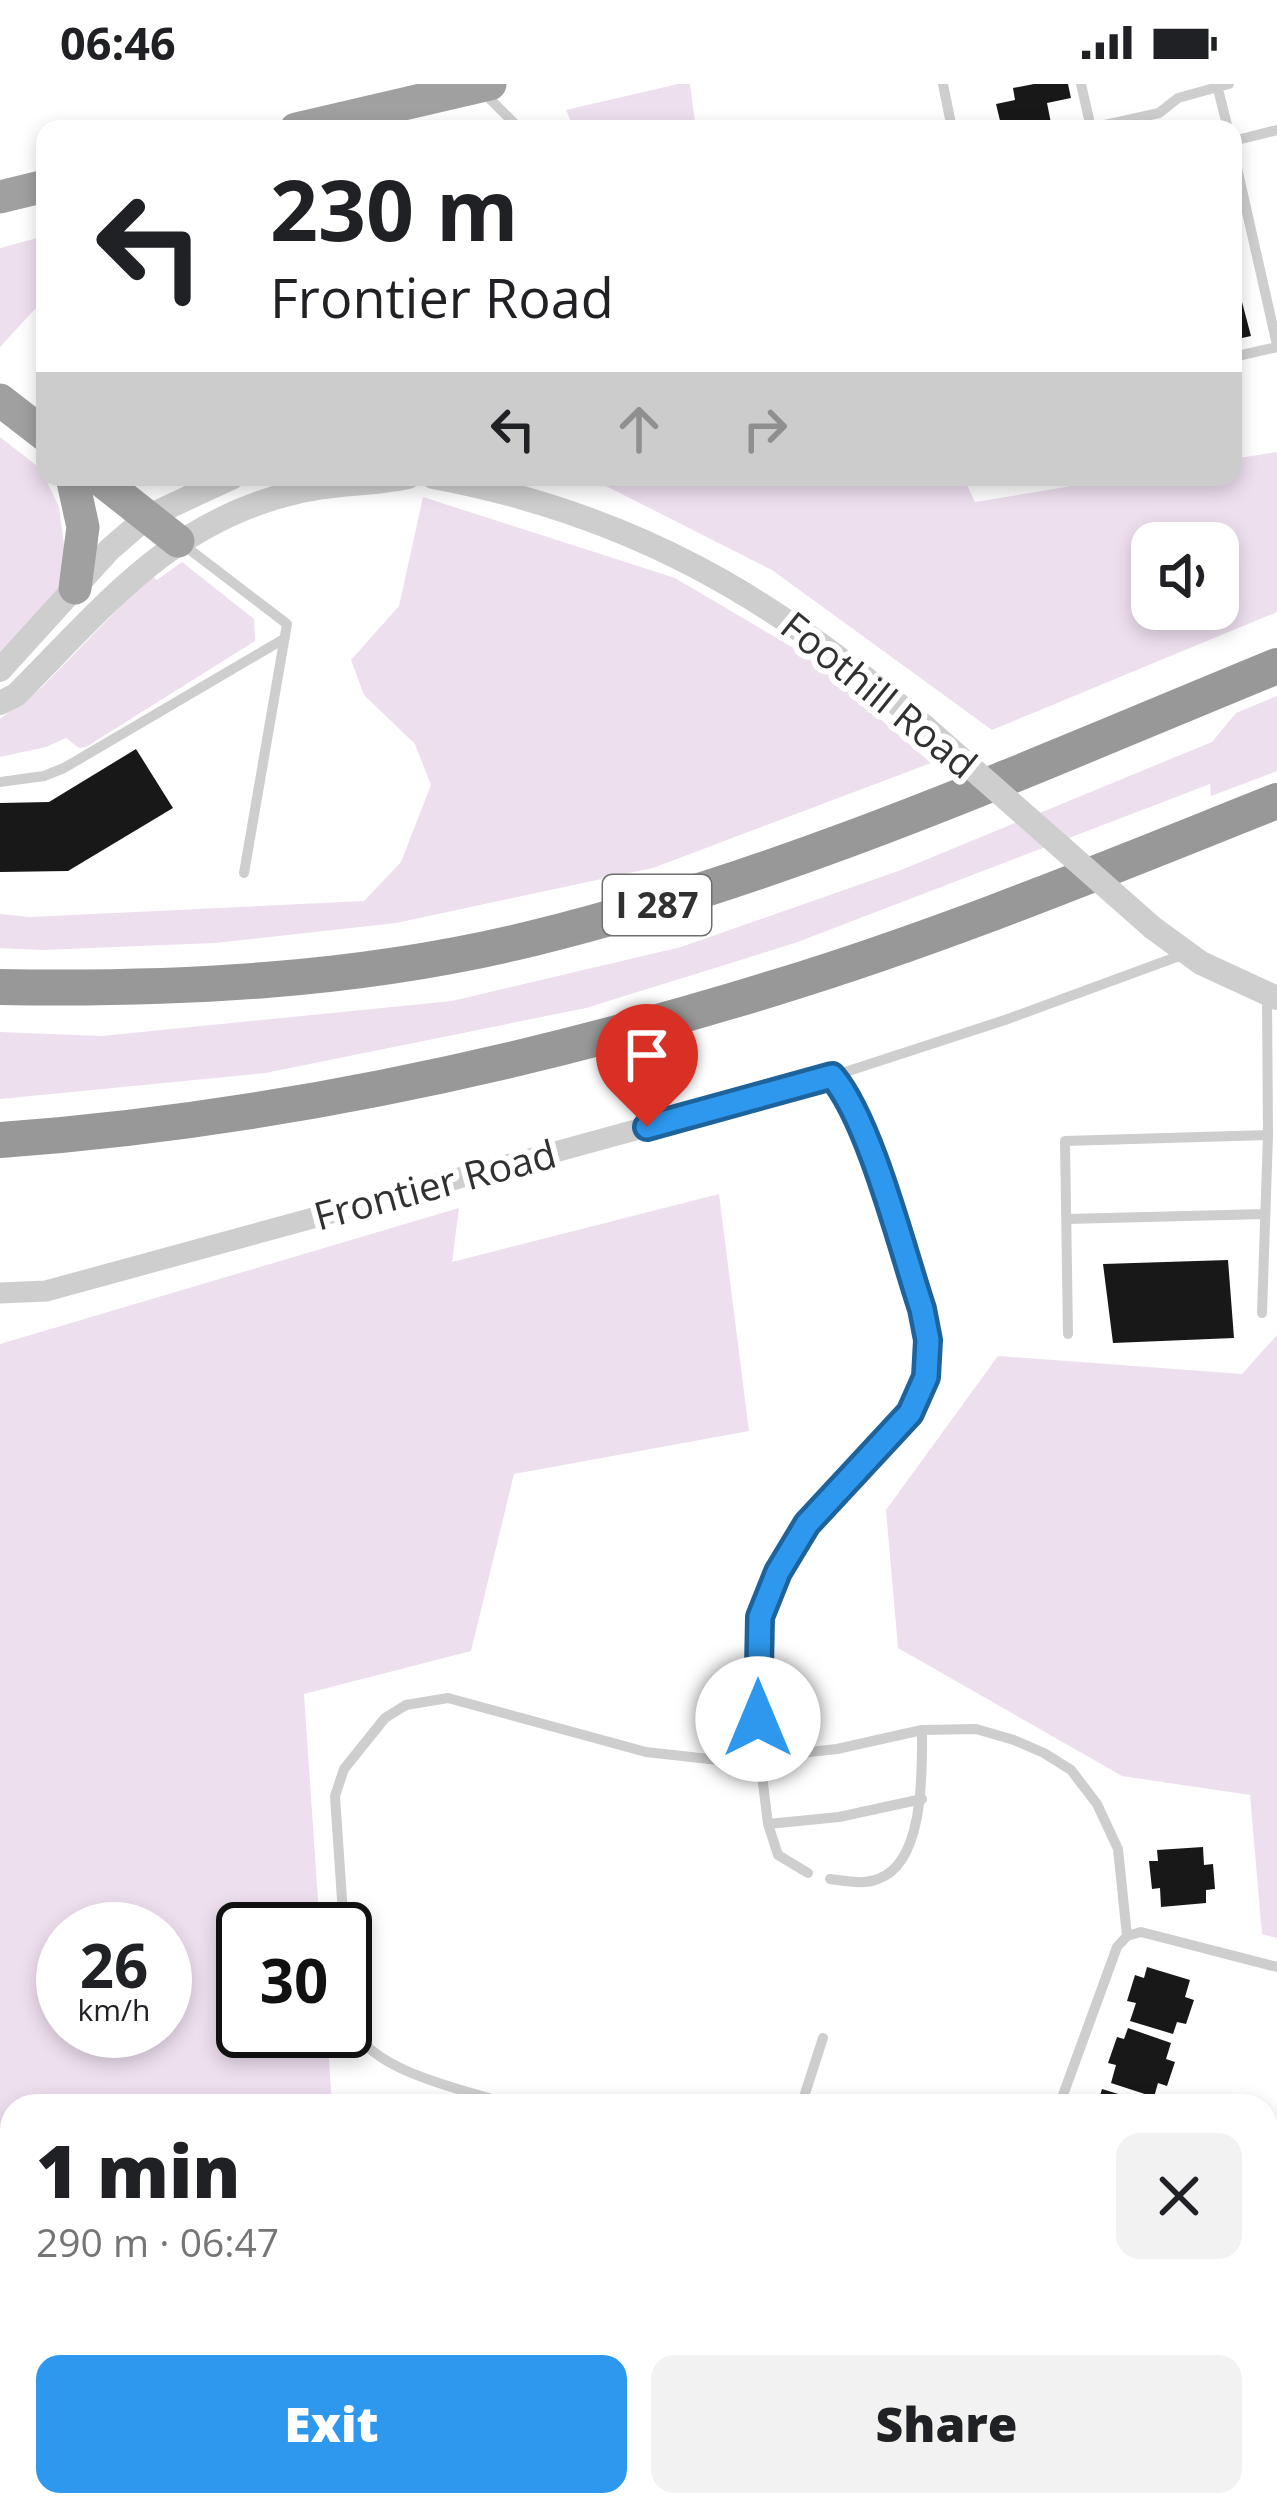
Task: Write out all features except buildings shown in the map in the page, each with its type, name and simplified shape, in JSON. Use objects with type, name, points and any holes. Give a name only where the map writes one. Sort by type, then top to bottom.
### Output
[{"type":"highway","points":[[335,120],[483,86]]},
{"type":"highway","points":[[0,400],[36,421]]},
{"type":"highway","points":[[74,486],[83,527],[75,588]]},
{"type":"highway","points":[[108,486],[178,541]]},
{"type":"highway","name":"I 287","points":[[0,987],[173,986],[275,978],[355,970],[530,939],[715,887],[826,848],[1277,666]]},
{"type":"highway","points":[[0,1140],[104,1132],[312,1100],[584,1041],[775,988],[908,943],[1277,802]]},
{"type":"street","points":[[0,670],[109,550],[147,517],[214,486]]},
{"type":"street","points":[[0,703],[16,695],[137,574],[178,541],[211,521],[279,496],[346,486]]},
{"type":"street","name":"Foothill Road","points":[[484,486],[578,514],[697,566],[809,632],[1185,954],[1272,997]]},
{"type":"street","points":[[760,1759],[756,1679],[760,1617],[778,1572],[807,1524],[910,1413],[926,1377],[928,1340],[922,1309],[860,1126],[845,1091],[832,1076]]},
{"type":"street","name":"Frontier Road","points":[[0,1294],[46,1291],[832,1076]]},
{"type":"lane","points":[[943,84],[950,120]]},
{"type":"lane","points":[[1081,84],[1088,120]]},
{"type":"lane","points":[[1175,84],[1178,98]]},
{"type":"lane","points":[[483,86],[512,120]]},
{"type":"lane","points":[[1136,120],[1159,113],[1178,98],[1224,87],[1227,120]]},
{"type":"lane","points":[[1242,138],[1277,130]]},
{"type":"lane","points":[[1242,190],[1277,346],[1242,355]]},
{"type":"lane","points":[[178,541],[287,624],[244,873]]},
{"type":"lane","points":[[0,782],[64,768],[282,640]]},
{"type":"lane","points":[[832,1076],[1185,954]]},
{"type":"lane","points":[[1262,1313],[1272,997]]},
{"type":"lane","points":[[1068,1334],[1065,1141],[1268,1135]]},
{"type":"lane","points":[[1066,1219],[1265,1214]]},
{"type":"lane","points":[[342,1902],[335,1796],[344,1769],[385,1718],[406,1705],[448,1698],[646,1752],[727,1761],[837,1749],[922,1730],[976,1730],[1014,1740],[1071,1770],[1097,1804],[1118,1849],[1127,1936]]},
{"type":"lane","points":[[830,1879],[862,1883],[883,1878],[899,1864],[922,1799],[922,1730]]},
{"type":"lane","points":[[760,1759],[768,1824],[778,1855],[808,1873]]},
{"type":"lane","points":[[768,1824],[839,1817],[922,1799]]},
{"type":"lane","points":[[1064,2094],[1118,1947],[1127,1936],[1142,1932],[1277,1966]]},
{"type":"lane","points":[[805,2094],[823,2038]]},
{"type":"lane","points":[[372,2051],[395,2067],[479,2094]]},
{"type":"shaded area","points":[[690,84],[695,120],[570,120],[566,110]]},
{"type":"shaded area","points":[[36,238],[36,308],[0,347],[0,248]]},
{"type":"shaded area","points":[[0,437],[36,465],[36,486],[49,486],[59,507],[65,552],[57,592],[0,661]]},
{"type":"shaded area","points":[[1277,452],[1277,612],[1239,628],[1239,522],[1131,522],[1131,630],[1234,630],[992,730],[772,570],[606,486],[967,486],[975,502],[1072,486],[1242,486],[1242,458]]},
{"type":"shaded area","points":[[423,497],[675,578],[807,656],[931,763],[653,868],[396,923],[215,943],[0,948],[0,914],[30,917],[364,901],[401,862],[431,785],[415,744],[364,695],[351,660],[399,606]]},
{"type":"shaded area","points":[[182,562],[254,619],[255,641],[86,747],[79,748],[66,738],[0,757],[0,719],[42,687],[151,575],[157,580]]},
{"type":"shaded area","points":[[1277,696],[1277,771],[1211,796],[1210,784],[795,943],[586,1008],[265,1073],[0,1099],[0,1032],[102,1036],[452,1001],[681,947],[901,870],[1212,742],[1236,713]]},
{"type":"shaded area","points":[[719,1194],[749,1431],[514,1474],[471,1651],[304,1694],[318,1902],[216,1902],[216,2058],[329,2058],[331,2094],[0,2094],[0,1344],[459,1208],[452,1262]]},
{"type":"shaded area","points":[[1277,1335],[1277,1938],[1262,1934],[1250,1795],[1122,1776],[898,1648],[886,1510],[998,1356],[1242,1374]]},
{"type":"route","points":[[647,1127],[832,1076],[845,1091],[860,1126],[922,1309],[928,1340],[926,1377],[910,1413],[807,1524],[778,1572],[760,1617],[758,1719]]}]
